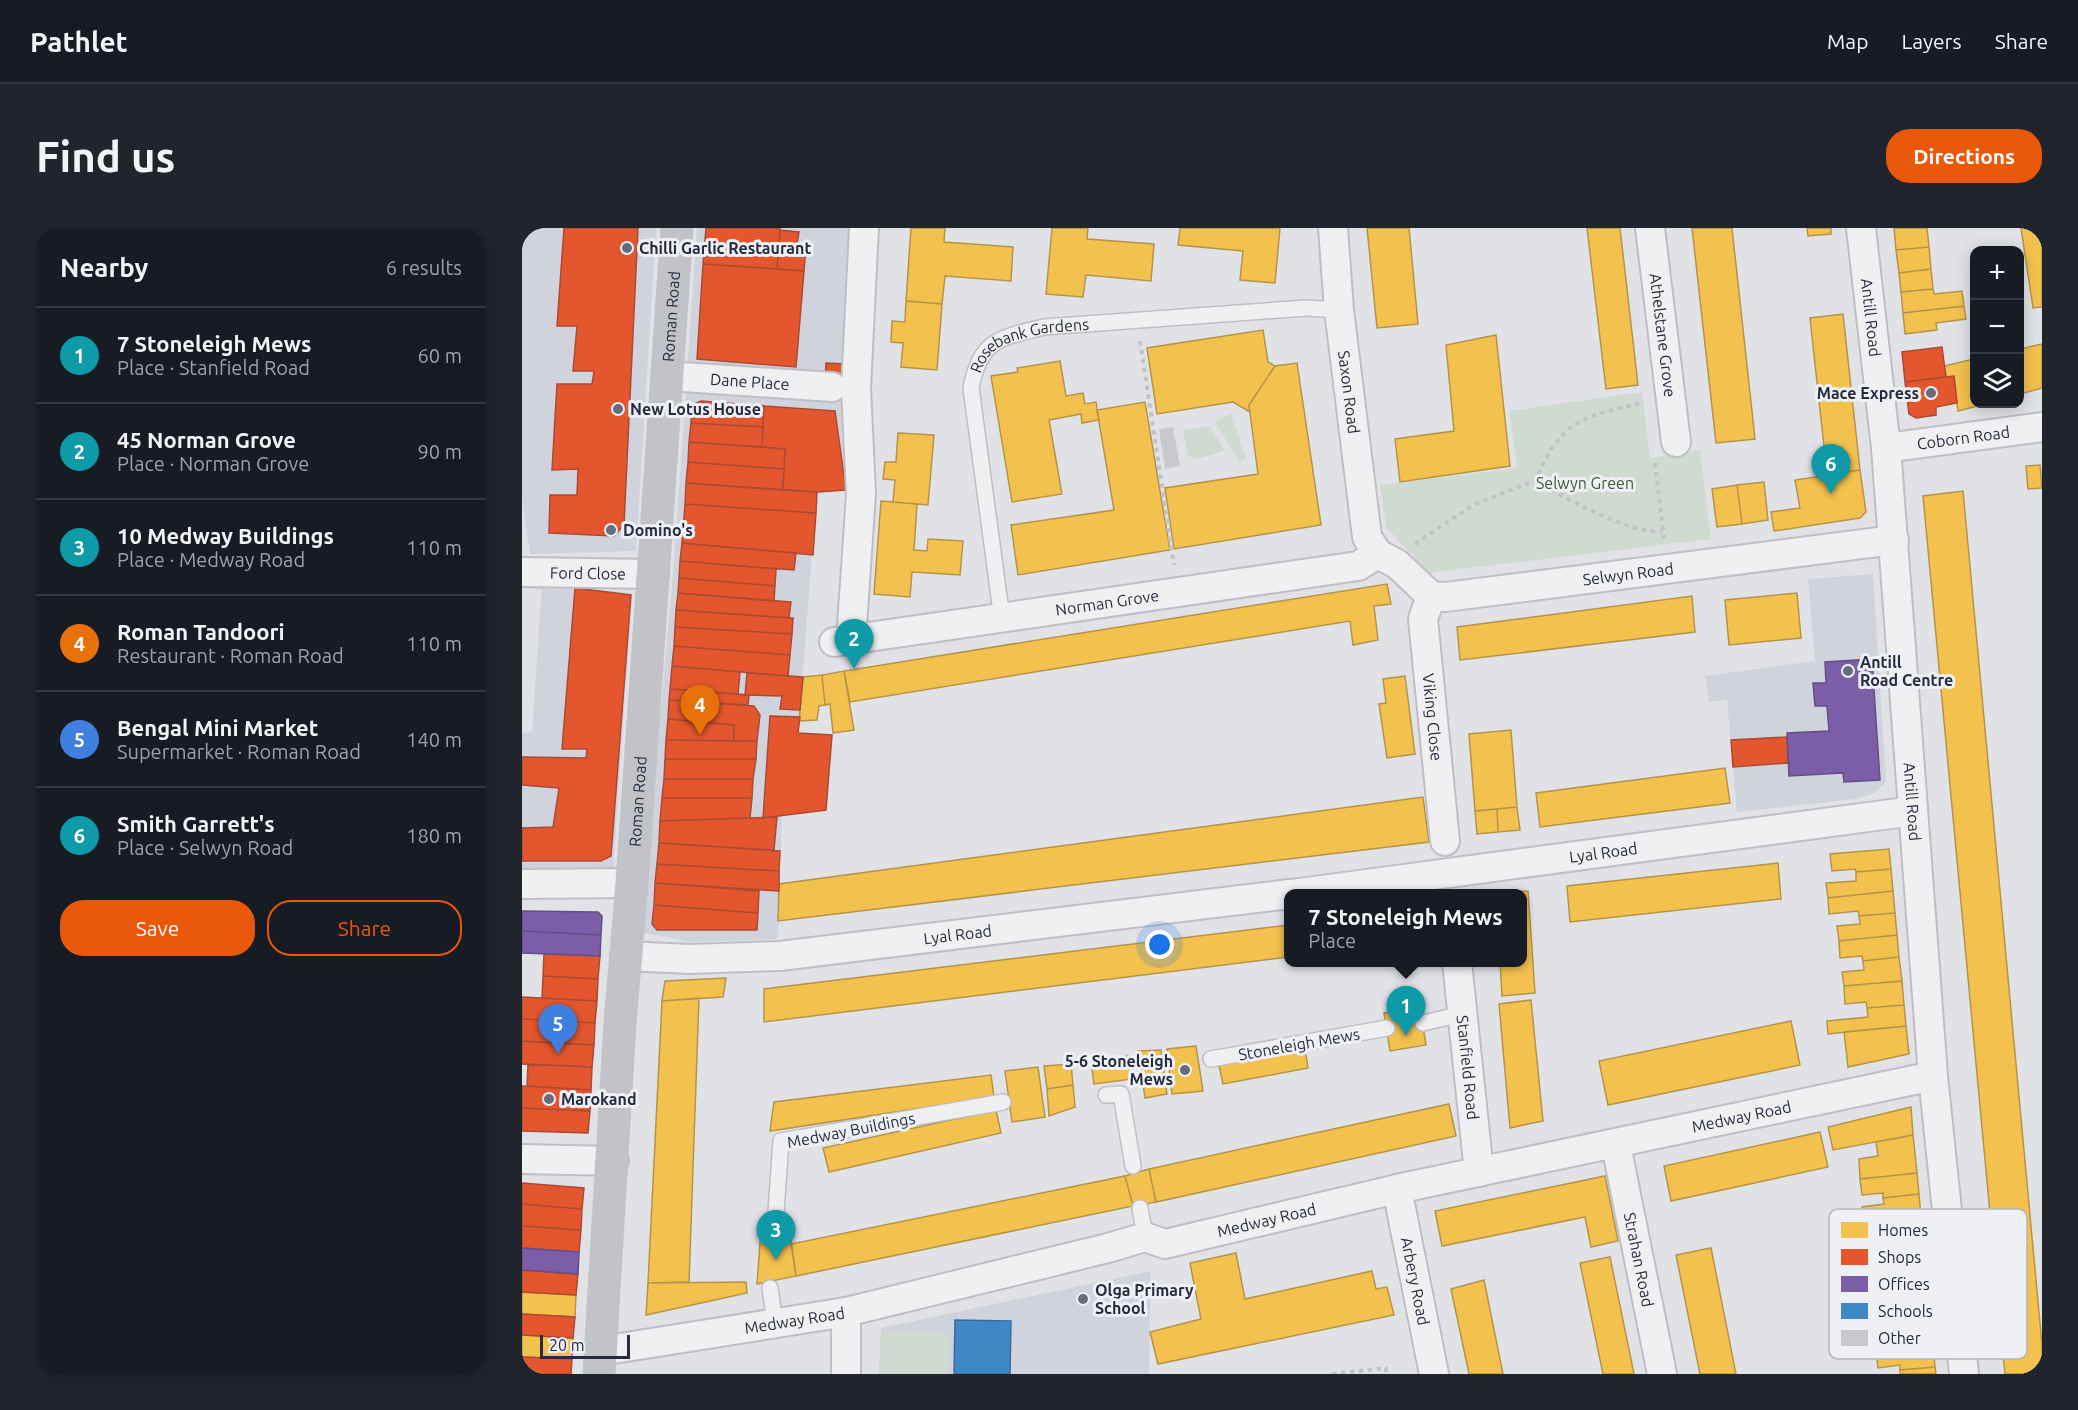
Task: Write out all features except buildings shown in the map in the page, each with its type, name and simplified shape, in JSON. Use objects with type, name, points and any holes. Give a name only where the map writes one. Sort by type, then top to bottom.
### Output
[{"type":"main road","name":"Roman Road","points":[[600,1362],[625,956],[632,884],[677,228]]},
{"type":"street","name":"Norman Grove","points":[[864,228],[856,388],[861,494],[843,641],[1358,566],[1387,559]]},
{"type":"street","name":"Saxon Road","points":[[1333,228],[1339,310],[1368,537],[1387,559]]},
{"type":"street","name":"Athelstane Grove","points":[[1650,228],[1670,399],[1665,449]]},
{"type":"street","name":"Antill Road","points":[[1862,228],[1886,448],[1933,1076],[1947,1209]]},
{"type":"street","name":"Dane Place","points":[[668,376],[832,387]]},
{"type":"street","name":"Coborn Road","points":[[1886,448],[2042,427]]},
{"type":"street","name":"Selwyn Road","points":[[1431,596],[1446,597],[1893,540]]},
{"type":"street","points":[[1387,559],[1431,596]]},
{"type":"street","name":"Ford Close","points":[[522,572],[654,574]]},
{"type":"street","name":"Viking Close","points":[[1431,596],[1423,620],[1445,841]]},
{"type":"street","name":"Lyal Road","points":[[1370,889],[1449,884],[1913,811]]},
{"type":"street","points":[[522,884],[632,884]]},
{"type":"street","name":"Lyal Road","points":[[625,956],[690,959],[780,956],[1284,895]]},
{"type":"street","name":"Stanfield Road","points":[[1456,967],[1479,1172]]},
{"type":"street","name":"Medway Road","points":[[600,1362],[775,1323],[846,1312],[1145,1237],[1165,1244],[1397,1189],[1616,1145],[1933,1076]]},
{"type":"street","name":"Strahan Road","points":[[1616,1145],[1662,1374]]},
{"type":"street","points":[[522,1159],[614,1161]]},
{"type":"street","name":"Arbery Road","points":[[1397,1189],[1434,1374]]},
{"type":"street","points":[[846,1312],[846,1374]]},
{"type":"street","name":"Antill Road","points":[[1962,1359],[1964,1374]]},
{"type":"lane","name":"Rosebank Gardens","points":[[1002,619],[971,388],[975,365],[988,347],[1007,336],[1044,327],[1306,308],[1339,310]]},
{"type":"lane","points":[[1423,1023],[1462,1014]]},
{"type":"lane","name":"Stoneleigh Mews","points":[[1211,1059],[1387,1028]]},
{"type":"lane","points":[[1106,1095],[1121,1094],[1133,1166]]},
{"type":"lane","name":"Medway Buildings","points":[[775,1226],[781,1141],[1003,1102]]},
{"type":"lane","points":[[1140,1208],[1145,1237]]},
{"type":"lane","points":[[770,1288],[775,1323]]},
{"type":"path","points":[[1137,320],[1177,593]]},
{"type":"path","points":[[1387,559],[1408,550],[1453,517],[1496,494],[1536,480],[1550,449],[1574,424],[1612,410],[1670,399]]},
{"type":"path","points":[[1665,449],[1663,531],[1668,569]]},
{"type":"path","points":[[1536,480],[1554,492],[1616,521],[1663,531]]},
{"type":"path","points":[[1332,1374],[1386,1368],[1386,1374]]},
{"type":"shaded area","points":[[522,228],[656,228],[636,551],[530,554],[522,499]]},
{"type":"shaded area","points":[[697,228],[857,228],[848,381],[846,490],[817,493],[798,733],[832,735],[826,810],[782,816],[778,939],[690,942],[641,932],[674,562]]},
{"type":"shaded area","points":[[1873,574],[1886,782],[1873,794],[1856,799],[1737,812],[1727,700],[1709,702],[1705,676],[1815,661],[1808,579]]},
{"type":"shaded area","points":[[542,584],[632,593],[613,870],[522,871],[522,733],[532,732]]},
{"type":"shaded area","name":"Olga Primary School","points":[[1151,1271],[1149,1374],[879,1374],[881,1328]]},
{"type":"green space","name":"Selwyn Green","points":[[1642,392],[1650,458],[1700,450],[1711,539],[1429,573],[1386,527],[1380,485],[1517,468],[1509,411]]},
{"type":"green space","points":[[1231,413],[1246,459],[1240,462],[1215,422]]},
{"type":"green space","points":[[1210,426],[1225,451],[1198,459],[1188,456],[1183,430]]},
{"type":"green space","points":[[881,1331],[949,1333],[948,1374],[879,1374]]},
{"type":"place","name":"Chilli Garlic Restaurant","points":[[627,248]]},
{"type":"place","name":"Mace Express","points":[[1931,393]]},
{"type":"place","name":"New Lotus House","points":[[618,409]]},
{"type":"place","name":"Smith Garrett's","points":[[1831,494]]},
{"type":"place","name":"Domino's","points":[[611,530]]},
{"type":"place","name":"45 Norman Grove","points":[[854,669]]},
{"type":"place","name":"Antill Road Centre","points":[[1848,671]]},
{"type":"place","name":"Roman Tandoori","points":[[700,735]]},
{"type":"place","name":"7 Stoneleigh Mews","points":[[1406,1036]]},
{"type":"place","name":"Bengal Mini Market","points":[[558,1054]]},
{"type":"place","name":"5-6 Stoneleigh Mews","points":[[1185,1070]]},
{"type":"place","name":"Marokand","points":[[549,1099]]},
{"type":"place","name":"10 Medway Buildings","points":[[776,1260]]},
{"type":"place","name":"Olga Primary School","points":[[1083,1299]]}]
